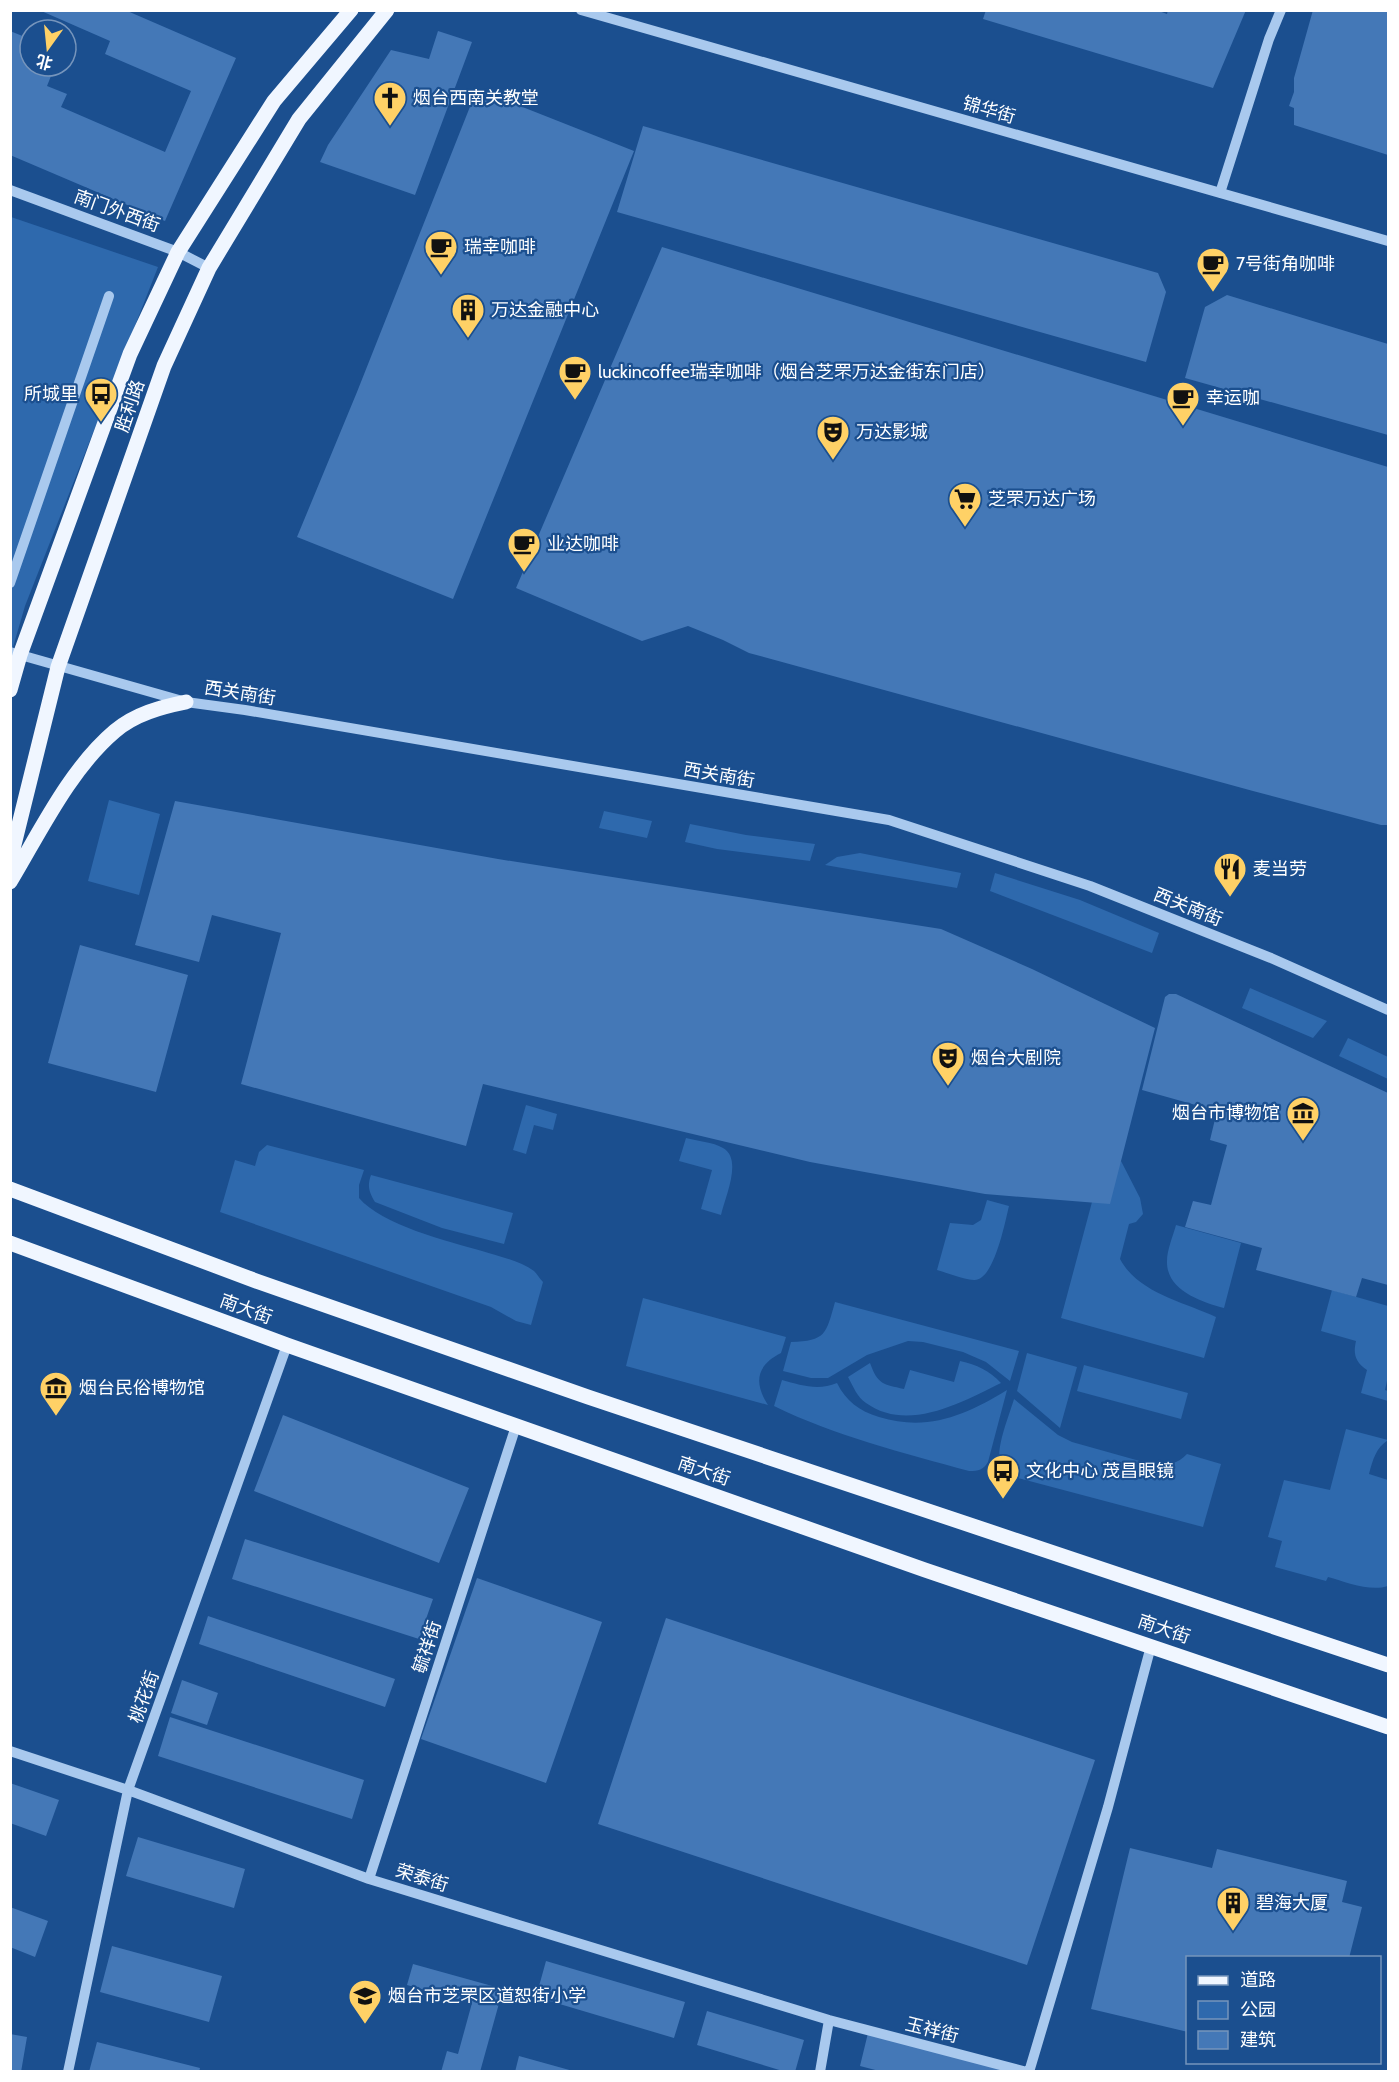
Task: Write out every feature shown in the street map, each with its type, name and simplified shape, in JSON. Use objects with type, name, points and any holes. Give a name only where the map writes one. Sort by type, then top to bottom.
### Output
[{"type":"main road","name":"胜利路","points":[[10,690],[15,654],[130,354],[178,252],[274,101],[351,10]]},
{"type":"main road","name":"胜利路","points":[[10,861],[58,667],[164,366],[209,268],[299,119],[387,10]]},
{"type":"main road","points":[[10,882],[53,810],[93,753],[116,730],[135,718],[159,708],[186,702]]},
{"type":"main road","name":"南大街","points":[[10,1189],[259,1282],[577,1393],[1389,1665]]},
{"type":"main road","name":"南大街","points":[[10,1243],[287,1345],[925,1570],[1389,1727]]},
{"type":"street","name":"锦华街","points":[[581,10],[1389,241]]},
{"type":"street","points":[[1220,192],[1269,39],[1281,10]]},
{"type":"street","name":"南门外西街","points":[[10,190],[178,252],[209,268]]},
{"type":"street","points":[[10,583],[109,296]]},
{"type":"street","name":"西关南街","points":[[15,654],[186,702],[889,820],[1090,886],[1270,958],[1389,1010]]},
{"type":"street","name":"桃花街","points":[[68,2072],[128,1790],[287,1345]]},
{"type":"street","name":"毓祥街","points":[[369,1879],[516,1426]]},
{"type":"street","points":[[1028,2072],[1108,1807],[1151,1646]]},
{"type":"street","name":"荣泰街","points":[[10,1751],[128,1790],[369,1879],[829,2020]]},
{"type":"street","points":[[820,2072],[829,2020]]},
{"type":"street","name":"玉祥街","points":[[829,2020],[1028,2072]]},
{"type":"green space","points":[[11,217],[158,267],[25,606],[11,654]]},
{"type":"green space","points":[[109,800],[160,814],[139,895],[88,881]]},
{"type":"green space","points":[[604,811],[652,821],[647,838],[599,828]]},
{"type":"green space","points":[[690,824],[746,835],[815,844],[810,861],[717,849],[685,842]]},
{"type":"green space","points":[[860,853],[961,873],[957,888],[825,865],[837,857]]},
{"type":"green space","points":[[995,873],[1080,900],[1159,933],[1152,953],[990,891]]},
{"type":"green space","points":[[1250,988],[1327,1021],[1313,1038],[1242,1008]]},
{"type":"green space","points":[[1348,1038],[1388,1057],[1388,1079],[1339,1056]]},
{"type":"green space","points":[[526,1105],[557,1114],[553,1130],[534,1125],[526,1154],[513,1150]]},
{"type":"green space","points":[[686,1138],[715,1144],[729,1153],[732,1161],[731,1179],[721,1215],[701,1209],[712,1170],[679,1161]]},
{"type":"green space","points":[[267,1145],[364,1170],[359,1185],[359,1198],[369,1208],[416,1231],[502,1257],[534,1271],[543,1282],[531,1325],[516,1321],[491,1307],[220,1212],[235,1160],[255,1166],[259,1152]]},
{"type":"green space","points":[[1121,1161],[1140,1198],[1143,1214],[1136,1222],[1129,1224],[1120,1259],[1128,1271],[1150,1288],[1216,1317],[1204,1358],[1061,1318],[1092,1202]]},
{"type":"green space","points":[[371,1175],[513,1213],[504,1244],[442,1228],[375,1202],[369,1189]]},
{"type":"green space","points":[[987,1200],[1009,1206],[993,1261],[987,1271],[981,1278],[974,1280],[937,1270],[950,1223],[973,1225],[981,1220]]},
{"type":"green space","points":[[1176,1225],[1241,1243],[1224,1308],[1186,1293],[1172,1280],[1168,1271],[1167,1257]]},
{"type":"green space","points":[[1332,1290],[1388,1306],[1388,1376],[1385,1390],[1388,1391],[1388,1401],[1361,1393],[1367,1370],[1356,1357],[1356,1341],[1321,1331]]},
{"type":"green space","points":[[643,1298],[786,1337],[781,1353],[767,1363],[760,1375],[760,1389],[768,1405],[626,1366]]},
{"type":"green space","points":[[835,1302],[1019,1351],[1010,1381],[986,1362],[963,1352],[923,1342],[908,1341],[867,1355],[828,1378],[811,1378],[783,1371],[791,1342],[811,1340],[823,1334]]},
{"type":"green space","points":[[1027,1353],[1077,1367],[1060,1428],[1017,1391]]},
{"type":"green space","points":[[960,1361],[982,1369],[1001,1383],[952,1406],[917,1415],[882,1412],[863,1401],[848,1377],[870,1363],[879,1380],[904,1389],[910,1370],[954,1382]]},
{"type":"green space","points":[[1084,1365],[1188,1393],[1181,1419],[1077,1391]]},
{"type":"green space","points":[[782,1380],[816,1387],[837,1383],[849,1400],[865,1412],[879,1417],[914,1423],[930,1422],[961,1413],[1007,1390],[988,1462],[980,1470],[969,1471],[845,1435],[774,1406]]},
{"type":"green space","points":[[1014,1399],[1058,1435],[1072,1442],[1154,1465],[1172,1463],[1187,1454],[1221,1464],[1203,1527],[1013,1475],[1001,1464],[999,1455]]},
{"type":"green space","points":[[1346,1429],[1388,1440],[1376,1454],[1369,1474],[1388,1480],[1388,1586],[1381,1588],[1350,1584],[1328,1577],[1326,1581],[1275,1567],[1282,1541],[1268,1537],[1284,1480],[1330,1490]]},
{"type":"building","points":[[39,10],[125,10],[236,58],[165,221],[10,155],[10,31],[18,34],[18,78],[50,78],[47,86],[67,94],[61,107],[165,152],[191,91],[105,54],[110,41],[78,27],[78,18],[57,18]]},
{"type":"building","points":[[986,10],[1156,10],[1167,14],[1168,10],[1246,10],[1213,88],[983,19]]},
{"type":"building","points":[[1313,10],[1388,10],[1388,155],[1294,125],[1294,108],[1289,106],[1294,92],[1294,78]]},
{"type":"building","name":"烟台西南关教堂","points":[[438,31],[472,42],[415,195],[320,162],[328,145],[391,50],[429,59]]},
{"type":"building","name":"万达金融中心","points":[[477,89],[634,151],[453,599],[297,537]]},
{"type":"building","points":[[643,126],[1158,273],[1166,292],[1146,362],[617,212]]},
{"type":"building","name":"芝罘万达广场","points":[[662,247],[1388,467],[1388,825],[1253,791],[749,653],[688,626],[642,641],[516,588]]},
{"type":"building","points":[[1227,295],[1388,344],[1388,435],[1185,378],[1205,307]]},
{"type":"building","points":[[175,801],[498,859],[941,929],[1032,969],[1155,1028],[1110,1204],[985,1194],[810,1162],[483,1084],[466,1146],[241,1084],[281,933],[212,915],[199,962],[135,945]]},
{"type":"building","points":[[80,945],[188,975],[156,1092],[48,1063]]},
{"type":"building","name":"烟台市博物馆","points":[[1169,994],[1176,994],[1388,1093],[1388,1285],[1362,1278],[1356,1297],[1256,1270],[1262,1248],[1185,1227],[1193,1201],[1211,1205],[1227,1145],[1210,1140],[1217,1111],[1142,1090],[1165,997]]},
{"type":"building","points":[[283,1415],[469,1488],[439,1563],[254,1491]]},
{"type":"building","points":[[245,1539],[433,1599],[419,1639],[232,1579]]},
{"type":"building","points":[[477,1578],[602,1622],[546,1783],[421,1739]]},
{"type":"building","points":[[208,1616],[395,1679],[385,1707],[199,1644]]},
{"type":"building","points":[[666,1618],[1095,1760],[1027,1965],[598,1824]]},
{"type":"building","points":[[182,1680],[218,1693],[207,1725],[171,1713]]},
{"type":"building","points":[[170,1717],[364,1780],[352,1819],[158,1756]]},
{"type":"building","points":[[10,1783],[59,1800],[46,1836],[10,1823]]},
{"type":"building","points":[[138,1837],[245,1869],[234,1908],[126,1876]]},
{"type":"building","name":"碧海大厦","points":[[1130,1848],[1212,1868],[1217,1849],[1347,1881],[1342,1902],[1362,1907],[1350,1956],[1186,1956],[1186,2032],[1091,2009]]},
{"type":"building","points":[[10,1907],[48,1921],[35,1957],[10,1947]]},
{"type":"building","points":[[112,1946],[222,1976],[209,2022],[100,1992]]},
{"type":"building","points":[[546,1961],[685,2002],[674,2038],[536,1997]]},
{"type":"building","points":[[413,1964],[503,1989],[480,2072],[441,2072],[447,2051],[458,2054],[472,2003],[407,1985]]},
{"type":"building","points":[[707,2011],[804,2040],[795,2072],[786,2072],[697,2045]]},
{"type":"building","points":[[868,2033],[1014,2072],[883,2072],[860,2066]]},
{"type":"building","points":[[10,2034],[27,2037],[21,2072],[10,2072]]},
{"type":"building","points":[[97,2042],[200,2068],[199,2072],[89,2072]]},
{"type":"building","points":[[519,2056],[573,2071],[573,2072],[515,2072]]},
{"type":"place","name":"烟台西南关教堂","points":[[390,127]]},
{"type":"place","name":"瑞幸咖啡","points":[[441,276]]},
{"type":"place","name":"7号街角咖啡","points":[[1213,293]]},
{"type":"place","name":"万达金融中心","points":[[468,339]]},
{"type":"place","name":"luckincoffee瑞幸咖啡（烟台芝罘万达金街东门店）","points":[[575,401]]},
{"type":"place","name":"所城里","points":[[101,423]]},
{"type":"place","name":"幸运咖","points":[[1183,427]]},
{"type":"place","name":"万达影城","points":[[833,461]]},
{"type":"place","name":"芝罘万达广场","points":[[965,528]]},
{"type":"place","name":"业达咖啡","points":[[524,573]]},
{"type":"place","name":"麦当劳","points":[[1230,898]]},
{"type":"place","name":"烟台大剧院","points":[[948,1087]]},
{"type":"place","name":"烟台市博物馆","points":[[1303,1142]]},
{"type":"place","name":"烟台民俗博物馆","points":[[56,1417]]},
{"type":"place","name":"文化中心 茂昌眼镜","points":[[1003,1500]]},
{"type":"place","name":"碧海大厦","points":[[1233,1932]]},
{"type":"place","name":"烟台市芝罘区道恕街小学","points":[[365,2025]]}]
